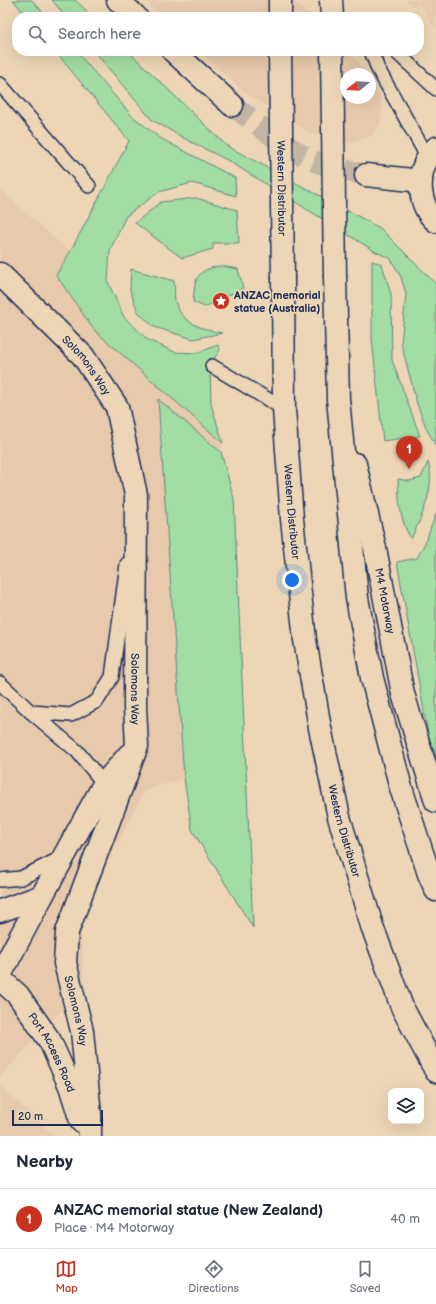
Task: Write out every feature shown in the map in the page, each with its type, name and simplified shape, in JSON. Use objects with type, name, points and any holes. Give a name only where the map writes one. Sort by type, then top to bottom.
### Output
[{"type":"main road","points":[[118,0],[131,12]]},
{"type":"main road","points":[[280,0],[280,12]]},
{"type":"main road","points":[[331,0],[332,12]]},
{"type":"main road","points":[[178,56],[232,105]]},
{"type":"main road","name":"Western Distributor","points":[[280,56],[284,409],[292,519],[305,640],[320,728],[339,817],[372,926],[402,1007],[436,1071]]},
{"type":"main road","points":[[332,56],[338,399],[357,598],[372,678],[401,788],[429,874],[436,890]]},
{"type":"main road","points":[[432,153],[423,167],[421,194],[426,207],[436,221]]},
{"type":"main road","points":[[366,175],[421,181]]},
{"type":"main road","name":"Solomons Way","points":[[3,277],[83,356],[117,407],[136,495],[135,707],[137,746],[67,932],[65,963],[82,1031],[90,1115],[90,1136]]},
{"type":"main road","name":"M4 Motorway","points":[[338,399],[375,548],[403,694],[436,801]]},
{"type":"main road","points":[[0,975],[104,784],[137,746]]},
{"type":"main road","points":[[0,911],[42,896]]},
{"type":"main road","name":"Port Access Road","points":[[0,979],[18,995],[50,1041],[70,1086],[84,1136]]},
{"type":"lane","points":[[373,56],[378,69],[432,153]]},
{"type":"lane","points":[[400,56],[436,89]]},
{"type":"lane","points":[[0,84],[89,186]]},
{"type":"lane","points":[[212,366],[284,409]]},
{"type":"lane","points":[[31,712],[71,715],[97,701],[112,678],[136,495]]},
{"type":"lane","points":[[0,683],[31,712],[77,751],[104,784]]},
{"type":"lane","points":[[0,880],[21,878],[64,856]]},
{"type":"shaded area","points":[[144,0],[292,0],[306,12],[157,12]]},
{"type":"shaded area","points":[[406,0],[436,0],[436,30],[420,5],[413,6]]},
{"type":"shaded area","points":[[204,56],[353,56],[362,68],[340,68],[340,104],[376,104],[376,90],[382,101],[381,123],[372,136],[352,143],[309,133],[249,95]]},
{"type":"shaded area","points":[[0,190],[70,252],[56,275],[94,330],[223,443],[221,452],[158,400],[184,778],[144,791],[93,892],[81,930],[84,986],[0,1077]]},
{"type":"shaded area","points":[[0,1085],[55,1136],[0,1136]]},
{"type":"green space","points":[[13,0],[32,0],[43,12],[23,12]]},
{"type":"green space","points":[[52,0],[75,0],[88,12],[62,12]]},
{"type":"green space","points":[[59,56],[80,56],[132,116],[160,138],[235,178],[236,196],[192,183],[159,192],[126,216],[110,250],[108,282],[124,317],[148,340],[175,352],[197,353],[218,345],[220,350],[210,365],[211,404],[223,443],[94,330],[56,275],[70,252],[129,141]]},
{"type":"green space","points":[[98,56],[133,56],[227,146],[380,228],[436,284],[436,446],[427,430],[417,404],[401,343],[406,294],[401,277],[390,258],[376,252],[227,160],[152,120]]},
{"type":"green space","points":[[196,198],[237,210],[239,243],[213,243],[213,249],[182,258],[135,223],[161,202]]},
{"type":"green space","points":[[372,261],[382,264],[391,294],[392,360],[420,436],[383,441],[372,339]]},
{"type":"green space","points":[[222,266],[238,269],[243,288],[205,307],[193,302],[198,276],[202,272],[213,267]]},
{"type":"green space","points":[[131,269],[174,281],[175,300],[182,314],[193,324],[222,333],[193,339],[154,327],[138,312],[130,290]]},
{"type":"green space","points":[[158,399],[221,452],[234,499],[253,928],[192,830],[184,778]]},
{"type":"green space","points":[[428,462],[430,481],[427,501],[411,539],[402,517],[399,503],[398,479],[409,481],[421,478]]},
{"type":"green space","points":[[436,514],[436,757],[428,733],[397,562],[417,558],[425,543]]},
{"type":"tunnel","points":[[232,105],[278,139],[307,158],[313,161],[366,175]]},
{"type":"place","name":"ANZAC memorial statue (Australia)","points":[[221,301]]},
{"type":"place","name":"ANZAC memorial statue (New Zealand)","points":[[409,469]]}]
